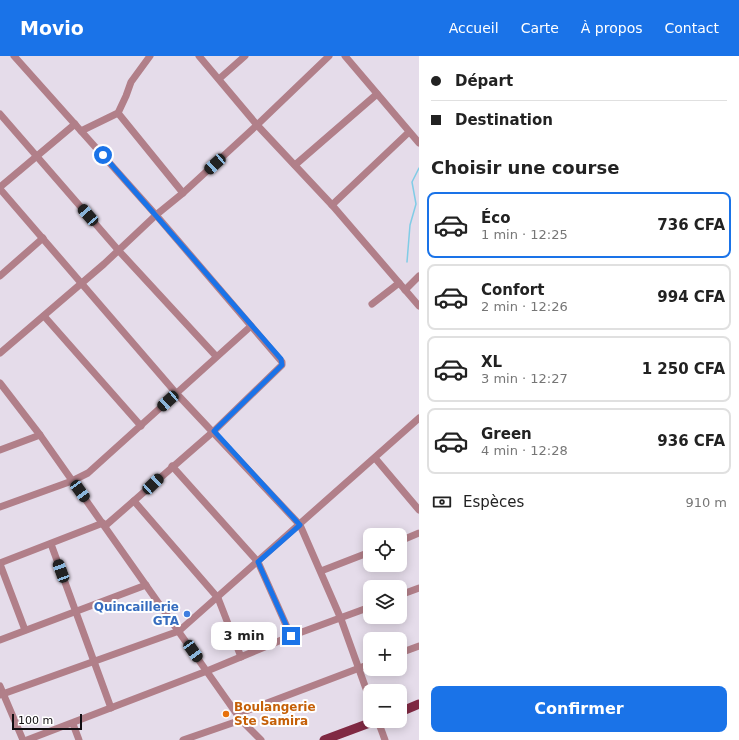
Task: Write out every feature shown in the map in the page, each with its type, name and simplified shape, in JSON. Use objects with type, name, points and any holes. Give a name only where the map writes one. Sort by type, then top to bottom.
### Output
[{"type":"main road","points":[[407,709],[419,704]]},
{"type":"main road","points":[[324,740],[363,725]]},
{"type":"street","points":[[14,56],[156,214],[281,359],[282,365],[214,431],[172,466],[134,501],[104,525],[0,563],[25,630]]},
{"type":"street","points":[[81,131],[118,113],[131,82],[150,56]]},
{"type":"street","points":[[199,56],[257,126],[332,204],[419,306]]},
{"type":"street","points":[[219,79],[245,56]]},
{"type":"street","points":[[0,353],[119,251],[156,214],[183,193],[257,126],[329,56]]},
{"type":"street","points":[[345,56],[419,143]]},
{"type":"street","points":[[295,165],[377,94]]},
{"type":"street","points":[[118,113],[183,193]]},
{"type":"street","points":[[0,114],[119,251],[216,356]]},
{"type":"street","points":[[75,124],[0,188],[176,393],[214,431],[300,525],[341,619],[364,684]]},
{"type":"street","points":[[332,204],[409,132]]},
{"type":"street","points":[[0,276],[43,238]]},
{"type":"street","points":[[405,290],[419,276]]},
{"type":"street","points":[[372,304],[399,283]]},
{"type":"street","points":[[44,316],[141,426]]},
{"type":"street","points":[[0,507],[72,480],[95,467],[216,356],[251,326]]},
{"type":"street","points":[[0,383],[40,435],[240,717],[261,740]]},
{"type":"street","points":[[2,695],[179,631],[218,598],[419,418]]},
{"type":"street","points":[[0,450],[40,435]]},
{"type":"street","points":[[375,458],[419,510]]},
{"type":"street","points":[[172,466],[258,562],[291,636]]},
{"type":"street","points":[[134,501],[218,598],[241,657]]},
{"type":"street","points":[[407,538],[419,533]]},
{"type":"street","points":[[51,544],[111,708]]},
{"type":"street","points":[[321,571],[363,555]]},
{"type":"street","points":[[0,640],[146,586]]},
{"type":"street","points":[[407,592],[419,588]]},
{"type":"street","points":[[27,740],[73,724],[291,636],[363,611]]},
{"type":"street","points":[[407,650],[419,646]]},
{"type":"street","points":[[183,740],[363,667]]},
{"type":"street","points":[[0,686],[2,695],[22,740]]},
{"type":"street","points":[[73,724],[79,740]]},
{"type":"street","points":[[381,728],[385,740]]},
{"type":"waterway","points":[[407,262],[410,225],[416,204],[412,182],[419,168]]},
{"type":"place","name":"Quincaillerie GTA","points":[[187,614]]},
{"type":"place","name":"Boulangerie Ste Samira","points":[[226,714]]},
{"type":"route","points":[[103,155],[281,359],[282,365],[214,431],[300,525],[258,562],[291,636]]}]
